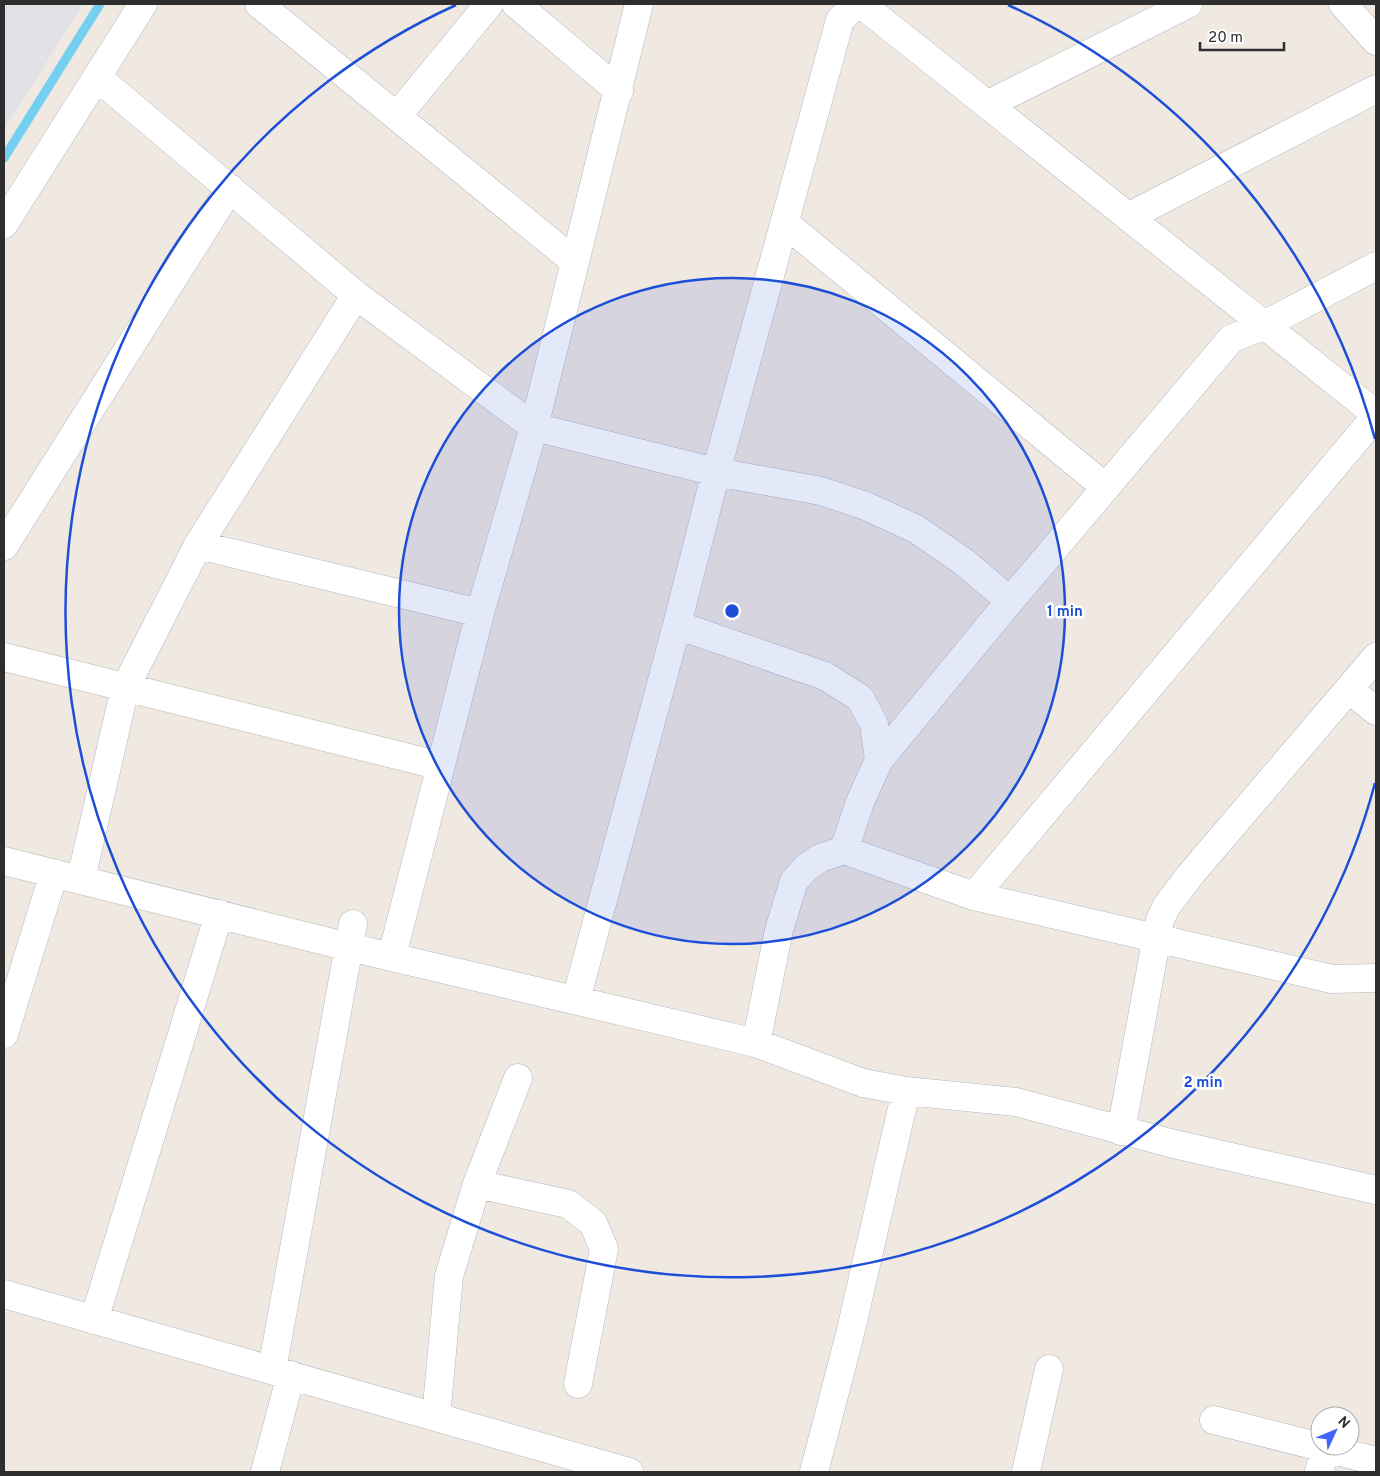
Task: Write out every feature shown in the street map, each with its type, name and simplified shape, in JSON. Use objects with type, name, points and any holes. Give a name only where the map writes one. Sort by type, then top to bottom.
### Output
[{"type":"street","points":[[4,224],[143,4]]},
{"type":"street","points":[[259,4],[574,261]]},
{"type":"street","points":[[397,116],[489,4]]},
{"type":"street","points":[[516,4],[619,91]]},
{"type":"street","points":[[392,956],[480,613],[534,427],[574,261],[619,91],[639,4]]},
{"type":"street","points":[[576,1000],[677,625],[716,472],[786,224],[840,20],[856,4]]},
{"type":"street","points":[[860,4],[989,104],[1376,415],[974,896]]},
{"type":"street","points":[[989,104],[1188,4]]},
{"type":"street","points":[[1343,4],[1376,41]]},
{"type":"street","points":[[97,77],[356,295],[534,427],[716,472],[821,491],[866,506],[916,529],[964,562],[1010,601]]},
{"type":"street","points":[[1128,217],[1376,89]]},
{"type":"street","points":[[4,546],[230,188]]},
{"type":"street","points":[[786,224],[1105,486]]},
{"type":"street","points":[[844,850],[860,802],[879,760],[1105,486],[1231,339],[1264,325],[1376,266]]},
{"type":"street","points":[[81,879],[125,688],[198,545],[356,295]]},
{"type":"street","points":[[198,545],[480,613]]},
{"type":"street","points":[[677,625],[825,676],[860,698],[874,724],[879,760]]},
{"type":"street","points":[[4,657],[441,766]]},
{"type":"street","points":[[1121,1130],[1160,920],[1176,892],[1376,657]]},
{"type":"street","points":[[1349,689],[1376,711]]},
{"type":"street","points":[[756,1043],[779,930],[794,882],[806,868],[820,858],[844,850],[974,896],[1332,979],[1376,978]]},
{"type":"street","points":[[4,861],[219,914],[351,936],[392,956],[756,1043],[863,1083],[906,1091],[1016,1102],[1121,1130],[1376,1190]]},
{"type":"street","points":[[4,1034],[54,872]]},
{"type":"street","points":[[94,1320],[219,914]]},
{"type":"street","points":[[265,1472],[351,936]]},
{"type":"street","points":[[436,1418],[449,1276],[477,1184],[518,1078]]},
{"type":"street","points":[[814,1472],[850,1334],[906,1091]]},
{"type":"street","points":[[477,1184],[568,1204],[593,1223],[604,1249],[578,1384]]},
{"type":"street","points":[[4,1294],[629,1472]]},
{"type":"street","points":[[1026,1472],[1049,1369]]},
{"type":"street","points":[[1214,1420],[1322,1460],[1376,1461]]},
{"type":"shaded area","points":[[4,4],[83,4],[4,130]]},
{"type":"waterway","points":[[4,158],[100,4]]}]
